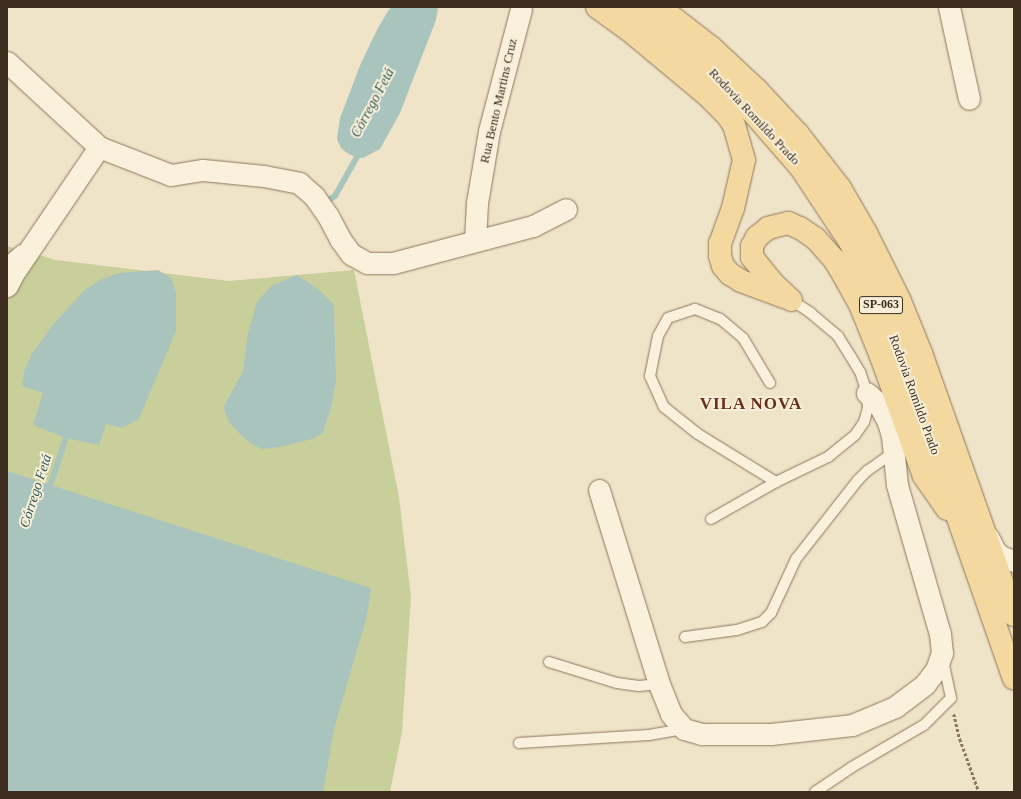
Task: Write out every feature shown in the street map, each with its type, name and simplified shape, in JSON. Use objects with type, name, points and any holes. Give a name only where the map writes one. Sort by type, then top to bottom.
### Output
[{"type":"main road","points":[[597,7],[629,30],[695,85],[722,110],[734,125],[744,160],[733,208],[720,244],[720,256],[723,266],[730,274],[741,281],[791,300]]},
{"type":"main road","name":"Rodovia Romildo Prado","points":[[628,7],[704,64],[734,93],[801,168],[850,242],[881,305],[904,363],[1014,678]]},
{"type":"main road","name":"Rodovia Romildo Prado","points":[[660,7],[712,48],[757,90],[798,134],[840,188],[866,234],[900,301],[924,360],[1014,615]]},
{"type":"main road","points":[[791,300],[772,282],[752,257],[752,246],[757,237],[768,228],[788,223],[800,228],[815,238],[834,258],[861,307],[882,358],[924,476],[964,533]]},
{"type":"street","points":[[949,7],[969,99]]},
{"type":"street","name":"Rua Bento Martins Cruz","points":[[475,241],[478,203],[489,131],[521,9]]},
{"type":"street","points":[[7,62],[99,147],[171,175],[203,170],[264,176],[299,183],[314,196],[328,216],[340,240],[351,254],[368,264],[393,263],[533,226],[566,209]]},
{"type":"street","points":[[7,286],[12,274],[99,147]]},
{"type":"street","points":[[900,301],[917,341],[991,544],[995,551],[1002,557],[1014,561]]},
{"type":"street","points":[[598,490],[658,684],[671,714],[684,729],[701,734],[771,734],[852,725],[895,707],[925,684],[936,670],[942,653],[940,634],[897,485],[892,436],[884,413],[878,403],[867,393]]},
{"type":"lane","points":[[7,262],[42,231]]},
{"type":"lane","points":[[711,519],[776,482],[828,457],[855,435],[864,422],[868,408],[867,393],[860,372],[838,336],[811,313],[791,300]]},
{"type":"lane","points":[[770,383],[743,338],[720,319],[695,309],[668,318],[658,336],[650,376],[664,407],[698,434],[776,482]]},
{"type":"lane","points":[[685,637],[738,630],[762,622],[771,613],[796,559],[858,480],[867,471],[894,452]]},
{"type":"lane","points":[[815,792],[852,767],[924,725],[951,698],[942,653]]},
{"type":"lane","points":[[549,662],[617,682],[639,686],[658,684]]},
{"type":"lane","points":[[519,743],[649,735],[684,729]]},
{"type":"path","points":[[951,698],[960,739],[978,792]]},
{"type":"green space","points":[[7,246],[56,260],[229,281],[354,270],[399,497],[411,597],[402,732],[390,792],[7,792]]},
{"type":"water","points":[[392,7],[438,7],[436,20],[400,113],[380,149],[363,158],[355,157],[341,148],[337,139],[340,118],[361,63],[378,28]]},
{"type":"water","points":[[158,270],[171,278],[176,292],[176,331],[139,419],[122,428],[106,424],[99,445],[66,438],[33,425],[43,393],[22,386],[24,371],[32,354],[55,322],[85,290],[100,280],[119,273]]},
{"type":"water","points":[[297,275],[318,289],[334,305],[336,381],[331,408],[323,433],[312,439],[280,447],[262,449],[250,443],[240,434],[229,422],[223,408],[243,371],[248,333],[257,302],[271,286]]},
{"type":"water","points":[[7,471],[371,588],[367,616],[334,729],[323,792],[7,792]]},
{"type":"waterway","name":"Córrego Fetá","points":[[324,203],[335,196],[361,150]]},
{"type":"waterway","name":"Córrego Fetá","points":[[48,492],[68,432]]},
{"type":"district","name":"VILA NOVA","points":[[751,404]]}]
